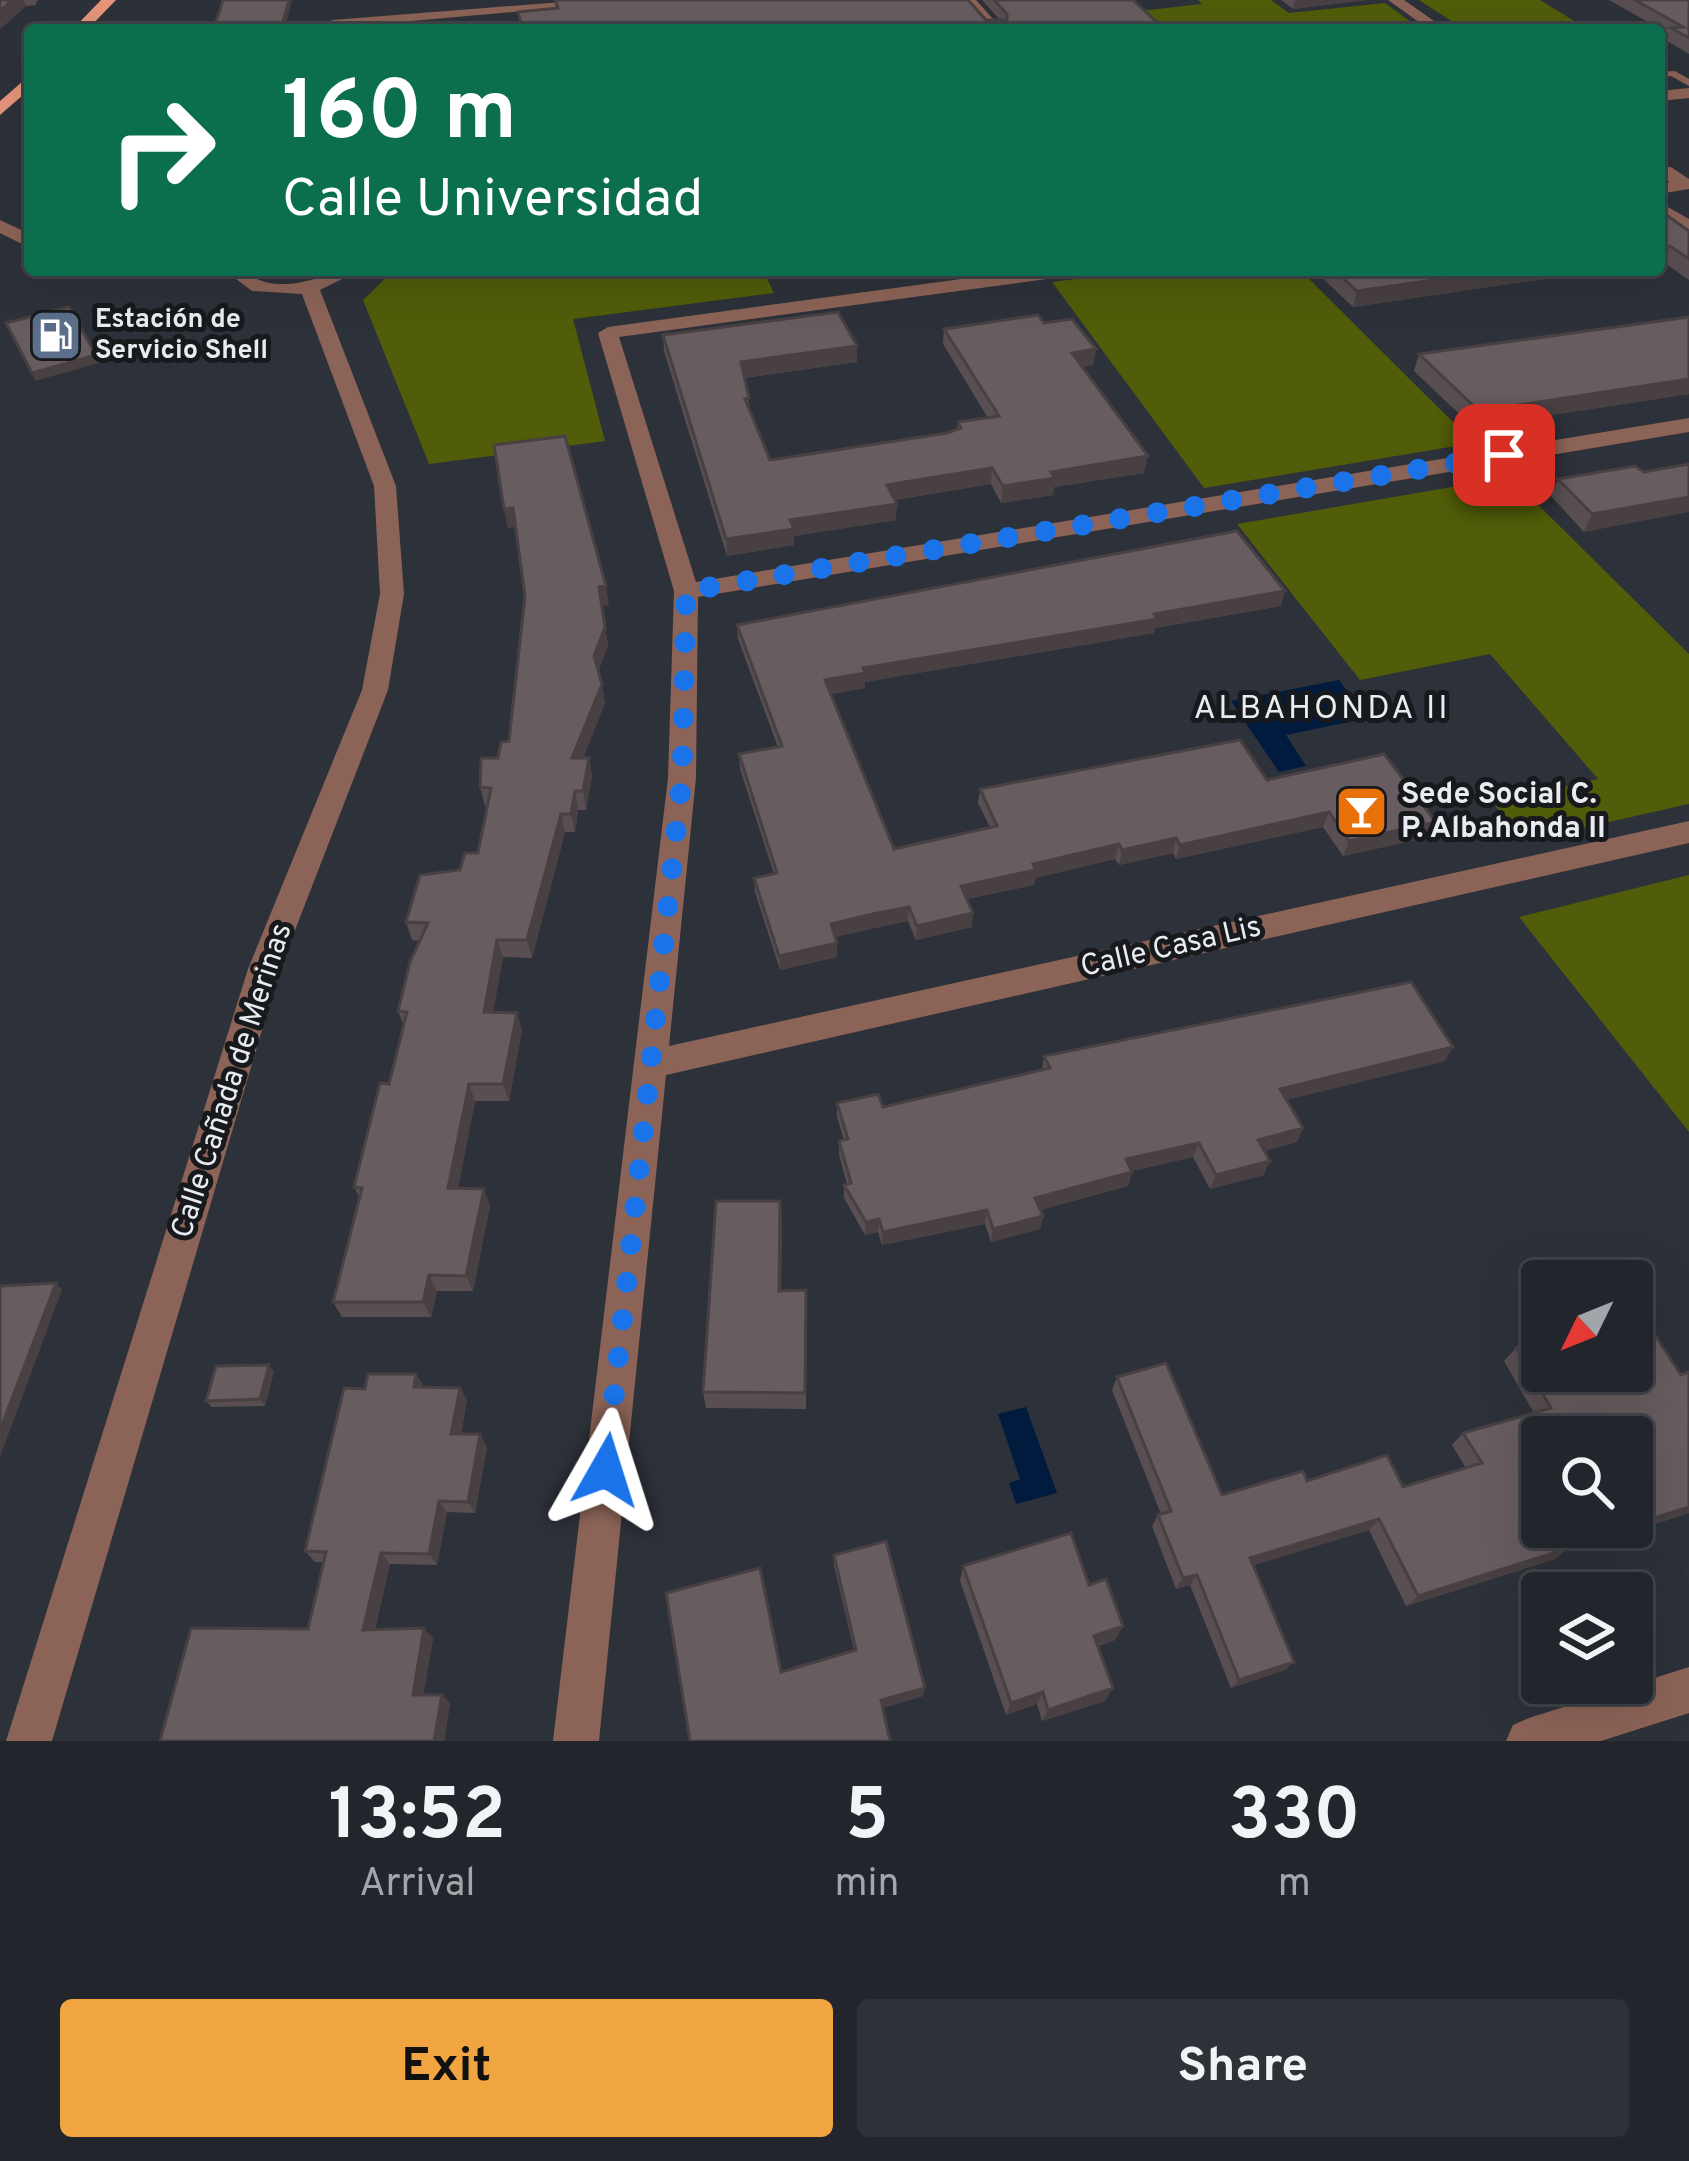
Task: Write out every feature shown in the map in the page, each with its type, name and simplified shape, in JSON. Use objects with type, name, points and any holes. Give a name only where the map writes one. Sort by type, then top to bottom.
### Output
[{"type":"main road","points":[[86,24],[109,0]]},
{"type":"main road","points":[[0,110],[24,86]]},
{"type":"street","points":[[370,24],[643,0]]},
{"type":"street","points":[[968,0],[990,24]]},
{"type":"street","points":[[1395,0],[1431,24]]},
{"type":"street","points":[[7,255],[24,254]]},
{"type":"street","points":[[238,276],[263,288],[309,287],[337,276]]},
{"type":"street","points":[[576,1741],[682,778],[686,591],[608,333],[1025,276]]},
{"type":"street","name":"Calle Cañada de Merinas","points":[[29,1741],[264,969],[375,690],[392,594],[385,486],[309,287]]},
{"type":"street","points":[[686,591],[1689,425]]},
{"type":"street","name":"Calle Casa Lis","points":[[652,1064],[1689,832]]},
{"type":"street","points":[[1529,1741],[1689,1690]]},
{"type":"green space","points":[[1198,0],[1271,0],[1289,13],[1385,3],[1414,24],[1154,24],[1140,11],[1202,4]]},
{"type":"green space","points":[[1419,0],[1540,0],[1579,24],[1456,24]]},
{"type":"green space","points":[[388,276],[766,276],[774,293],[573,319],[605,441],[429,464],[363,300]]},
{"type":"green space","points":[[1100,276],[1306,276],[1474,443],[1204,488],[1052,282]]},
{"type":"green space","points":[[1510,477],[1689,654],[1689,804],[1524,841],[1493,803],[1598,779],[1490,654],[1360,680],[1237,524]]},
{"type":"green space","points":[[1689,875],[1689,1132],[1519,917]]},
{"type":"water","points":[[1339,680],[1368,718],[1286,735],[1306,766],[1279,772],[1231,701]]},
{"type":"water","points":[[1026,1407],[1057,1493],[1016,1504],[1009,1483],[1020,1479],[998,1414]]},
{"type":"building","points":[[223,0],[289,0],[283,24],[215,24]]},
{"type":"building","points":[[555,0],[968,0],[986,20],[1007,20],[994,0],[1133,0],[1159,24],[521,24],[518,12],[558,8]]},
{"type":"building","points":[[1635,0],[1689,0],[1689,38],[1671,28],[1683,27]]},
{"type":"building","points":[[1665,214],[1689,231],[1689,259],[1665,247]]},
{"type":"building","points":[[1341,276],[1462,276],[1357,291]]},
{"type":"building","points":[[69,307],[96,355],[32,373],[6,323]]},
{"type":"building","points":[[838,312],[857,346],[741,362],[749,398],[745,399],[770,460],[947,433],[961,428],[958,422],[999,416],[944,329],[1038,315],[1044,323],[1072,319],[1096,349],[1072,353],[1148,456],[1051,472],[1055,478],[1003,486],[992,468],[887,485],[897,504],[790,520],[794,529],[726,539],[663,335]]},
{"type":"building","points":[[1689,317],[1689,379],[1479,411],[1419,354]]},
{"type":"building","points":[[565,436],[606,586],[599,587],[605,627],[594,656],[602,684],[572,758],[589,758],[583,791],[575,791],[571,814],[561,814],[527,940],[497,940],[484,1012],[517,1013],[503,1084],[469,1084],[448,1188],[484,1189],[466,1276],[429,1275],[423,1302],[333,1302],[362,1188],[354,1187],[380,1083],[389,1084],[407,1012],[398,1011],[410,962],[428,923],[406,922],[420,875],[460,870],[465,853],[478,853],[491,788],[480,787],[481,758],[498,758],[501,742],[509,741],[525,596],[513,508],[504,509],[494,445]]},
{"type":"building","points":[[1689,464],[1689,497],[1592,514],[1558,479],[1635,466],[1644,472]]},
{"type":"building","points":[[1237,531],[1285,591],[1154,614],[1157,619],[863,668],[865,673],[825,680],[894,849],[997,826],[980,789],[1240,740],[1267,780],[1384,754],[1436,822],[1349,841],[1329,812],[1180,845],[1176,838],[1122,850],[1119,844],[1033,864],[1036,870],[961,886],[973,913],[917,926],[909,907],[873,914],[831,924],[837,943],[779,956],[754,878],[777,873],[739,754],[782,746],[737,625]]},
{"type":"building","points":[[1411,982],[1453,1047],[1280,1089],[1303,1128],[1258,1140],[1270,1161],[1216,1175],[1199,1143],[1126,1159],[1132,1172],[1035,1198],[1043,1216],[993,1229],[987,1210],[883,1232],[879,1219],[866,1222],[844,1185],[851,1183],[839,1141],[848,1139],[837,1103],[878,1094],[883,1107],[1050,1068],[1044,1056]]},
{"type":"building","points":[[716,1201],[780,1201],[779,1291],[806,1290],[805,1393],[703,1392]]},
{"type":"building","points":[[56,1283],[0,1430],[1,1286]]},
{"type":"building","points":[[1653,1332],[1681,1375],[1689,1372],[1689,1507],[1653,1518],[1653,1416],[1523,1416],[1551,1408],[1542,1392],[1653,1392]]},
{"type":"building","points":[[1166,1363],[1222,1495],[1303,1471],[1307,1481],[1387,1455],[1403,1487],[1482,1463],[1463,1433],[1521,1417],[1521,1548],[1569,1548],[1418,1596],[1379,1519],[1250,1558],[1294,1662],[1239,1680],[1197,1575],[1183,1578],[1158,1515],[1171,1511],[1117,1377]]},
{"type":"building","points":[[269,1365],[260,1399],[206,1401],[216,1366]]},
{"type":"building","points":[[368,1374],[416,1374],[414,1387],[460,1388],[451,1434],[480,1434],[468,1502],[439,1501],[429,1554],[381,1553],[363,1630],[424,1628],[413,1695],[442,1695],[434,1741],[160,1741],[191,1628],[308,1629],[326,1552],[305,1551],[344,1388],[365,1389]]},
{"type":"building","points":[[1071,1533],[1089,1585],[1106,1579],[1123,1626],[1094,1636],[1113,1688],[1048,1710],[1043,1692],[1011,1703],[963,1566]]},
{"type":"building","points":[[886,1541],[925,1688],[881,1700],[890,1741],[690,1741],[666,1593],[760,1568],[781,1672],[856,1650],[834,1555]]},
{"type":"place","name":"Estación de Servicio Shell","points":[[56,336]]},
{"type":"place","name":"Sede Social C. P. Albahonda II","points":[[1362,812]]},
{"type":"district","name":"ALBAHONDA II","points":[[1322,710]]},
{"type":"route","points":[[606,1470],[682,778],[686,591],[1504,455]]}]
